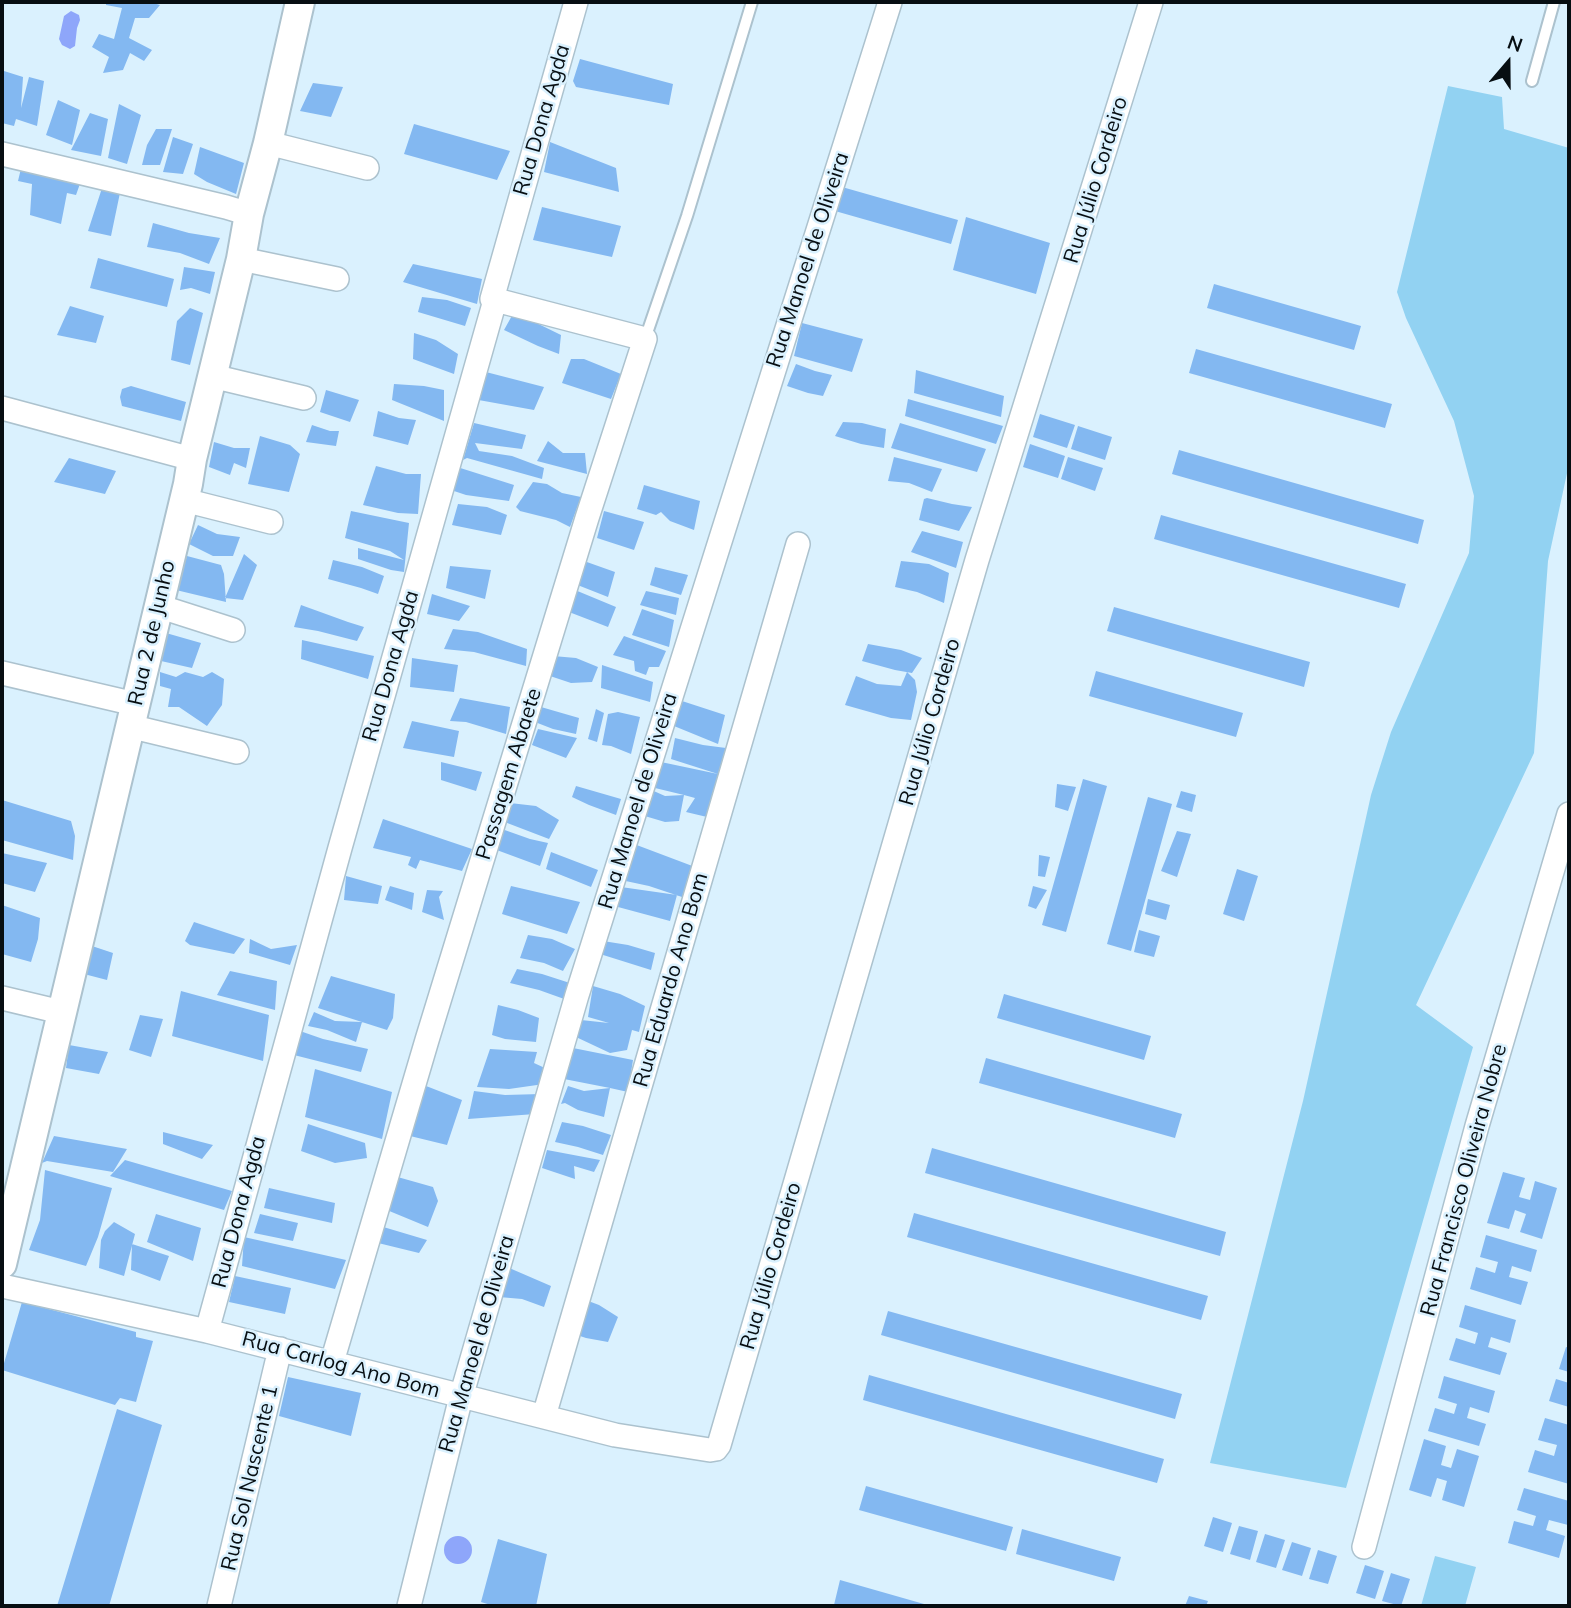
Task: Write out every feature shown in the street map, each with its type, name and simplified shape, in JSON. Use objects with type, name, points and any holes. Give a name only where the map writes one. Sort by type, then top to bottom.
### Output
[{"type":"street","name":"Rua 2 de Junho","points":[[2,1264],[10,1192],[61,1013],[300,2]]},
{"type":"street","name":"Rua Dona Agda","points":[[207,1331],[576,2]]},
{"type":"street","name":"Rua Manoel de Oliveira","points":[[409,1606],[461,1397],[577,995],[890,2]]},
{"type":"street","name":"Rua Júlio Cordeiro","points":[[719,1445],[977,560],[1151,2]]},
{"type":"street","points":[[268,143],[367,168]]},
{"type":"street","points":[[2,154],[249,214]]},
{"type":"street","points":[[241,259],[337,279]]},
{"type":"street","points":[[492,299],[645,339]]},
{"type":"street","name":"Passagem Abaete","points":[[332,1362],[427,1040],[583,531],[645,339]]},
{"type":"street","points":[[212,376],[304,398]]},
{"type":"street","points":[[2,408],[192,459]]},
{"type":"street","points":[[184,500],[271,522]]},
{"type":"street","name":"Rua Eduardo Ano Bom","points":[[544,1416],[798,544]]},
{"type":"street","points":[[158,606],[233,630]]},
{"type":"street","points":[[2,673],[237,752]]},
{"type":"street","name":"Rua Francisco Oliveira Nobre","points":[[1364,1547],[1478,1126],[1569,814]]},
{"type":"street","points":[[2,998],[61,1013]]},
{"type":"street","name":"Rua Carlog Ano Bom","points":[[2,1286],[207,1331],[615,1435],[710,1450],[719,1445]]},
{"type":"street","name":"Rua Sol Nascente 1","points":[[219,1606],[280,1349]]},
{"type":"lane","points":[[645,339],[687,216],[752,2]]},
{"type":"lane","points":[[1532,81],[1554,2]]},
{"type":"shaded area","points":[[1448,86],[1502,97],[1504,129],[1569,148],[1569,464],[1548,561],[1534,753],[1416,1005],[1473,1047],[1346,1488],[1210,1463],[1303,1101],[1371,795],[1391,732],[1469,553],[1474,496],[1454,421],[1406,318],[1397,292]]},
{"type":"shaded area","points":[[1435,1556],[1476,1567],[1465,1606],[1421,1606]]},
{"type":"water","points":[[71,11],[79,15],[80,20],[75,46],[70,49],[62,45],[59,39],[64,16]]},
{"type":"water","points":[[458,1536],[468,1540],[472,1550],[468,1560],[458,1564],[448,1560],[444,1550],[448,1540]]},
{"type":"building","points":[[106,2],[150,2],[160,5],[149,18],[135,18],[129,38],[152,50],[144,61],[130,53],[123,70],[103,73],[109,57],[92,47],[99,34],[114,39],[122,8],[106,5]]},
{"type":"building","points":[[580,59],[673,84],[669,105],[576,87],[573,81]]},
{"type":"building","points":[[4,71],[23,77],[21,108],[29,77],[44,81],[37,126],[16,119],[14,126],[2,123]]},
{"type":"building","points":[[313,83],[343,87],[331,117],[300,111]]},
{"type":"building","points":[[58,100],[80,110],[72,145],[46,135]]},
{"type":"building","points":[[119,104],[141,115],[127,164],[108,158]]},
{"type":"building","points":[[90,113],[108,119],[101,156],[71,150]]},
{"type":"building","points":[[414,124],[510,151],[497,180],[404,154]]},
{"type":"building","points":[[156,129],[172,129],[160,165],[142,165],[147,145]]},
{"type":"building","points":[[173,137],[193,144],[183,174],[163,172]]},
{"type":"building","points":[[550,142],[616,168],[619,192],[544,172]]},
{"type":"building","points":[[200,147],[244,163],[236,194],[194,174]]},
{"type":"building","points":[[23,160],[82,178],[76,195],[67,193],[61,224],[30,215],[32,184],[18,181]]},
{"type":"building","points":[[103,185],[121,188],[111,236],[88,231]]},
{"type":"building","points":[[835,185],[958,220],[951,244],[828,209]]},
{"type":"building","points":[[542,207],[621,226],[612,257],[533,240]]},
{"type":"building","points":[[966,217],[1050,243],[1036,294],[953,270]]},
{"type":"building","points":[[153,223],[220,238],[209,264],[180,253],[147,247]]},
{"type":"building","points":[[98,258],[174,279],[167,307],[90,288]]},
{"type":"building","points":[[413,264],[482,279],[477,304],[403,282]]},
{"type":"building","points":[[184,267],[215,272],[210,294],[191,288],[180,290]]},
{"type":"building","points":[[1214,284],[1361,326],[1354,350],[1207,308]]},
{"type":"building","points":[[422,297],[447,300],[471,308],[465,326],[418,312]]},
{"type":"building","points":[[70,306],[104,316],[96,343],[57,335]]},
{"type":"building","points":[[190,308],[203,313],[190,365],[171,360],[177,321]]},
{"type":"building","points":[[514,312],[561,335],[559,354],[504,330]]},
{"type":"building","points":[[802,323],[863,339],[852,372],[794,356]]},
{"type":"building","points":[[414,333],[436,340],[458,354],[454,374],[413,359]]},
{"type":"building","points":[[1196,349],[1392,404],[1385,428],[1189,373]]},
{"type":"building","points":[[571,359],[584,359],[621,374],[611,399],[562,383]]},
{"type":"building","points":[[796,364],[832,375],[823,396],[787,386]]},
{"type":"building","points":[[916,370],[1004,396],[1001,417],[914,393]]},
{"type":"building","points":[[482,371],[544,387],[534,410],[473,399]]},
{"type":"building","points":[[394,384],[444,390],[444,421],[392,400]]},
{"type":"building","points":[[131,386],[186,402],[181,421],[122,406],[122,389]]},
{"type":"building","points":[[326,390],[359,400],[350,422],[320,412]]},
{"type":"building","points":[[908,399],[1003,426],[996,444],[905,416]]},
{"type":"building","points":[[378,411],[416,420],[408,445],[373,436]]},
{"type":"building","points":[[1040,414],[1075,425],[1067,448],[1033,437]]},
{"type":"building","points":[[843,422],[886,429],[884,448],[835,436]]},
{"type":"building","points":[[474,423],[526,435],[522,449],[475,443],[479,451],[512,456],[544,468],[542,479],[467,458],[463,460]]},
{"type":"building","points":[[900,423],[986,449],[977,472],[891,448]]},
{"type":"building","points":[[312,425],[339,431],[336,446],[306,442]]},
{"type":"building","points":[[1078,426],[1112,437],[1105,460],[1071,449]]},
{"type":"building","points":[[260,436],[290,445],[300,454],[289,492],[248,484]]},
{"type":"building","points":[[548,441],[563,453],[585,453],[587,474],[537,461]]},
{"type":"building","points":[[214,442],[234,448],[250,448],[246,468],[234,463],[230,475],[209,467]]},
{"type":"building","points":[[1030,444],[1065,456],[1058,478],[1023,467]]},
{"type":"building","points":[[1179,450],[1424,520],[1418,544],[1172,474]]},
{"type":"building","points":[[894,457],[942,469],[932,492],[909,483],[888,481]]},
{"type":"building","points":[[1068,457],[1103,468],[1095,491],[1061,479]]},
{"type":"building","points":[[69,458],[116,471],[105,494],[54,482]]},
{"type":"building","points":[[376,466],[406,474],[421,474],[418,514],[398,513],[363,505]]},
{"type":"building","points":[[454,466],[514,485],[509,501],[466,495],[448,489]]},
{"type":"building","points":[[533,482],[547,484],[562,493],[581,497],[570,527],[556,520],[520,511],[516,507]]},
{"type":"building","points":[[644,485],[700,501],[694,530],[670,521],[661,512],[656,515],[637,509]]},
{"type":"building","points":[[924,499],[972,507],[959,531],[919,520]]},
{"type":"building","points":[[458,504],[487,507],[507,515],[501,535],[452,525]]},
{"type":"building","points":[[351,511],[409,523],[404,572],[358,559],[358,548],[404,560],[390,551],[345,538]]},
{"type":"building","points":[[604,511],[644,522],[634,550],[597,538]]},
{"type":"building","points":[[1161,515],[1406,584],[1399,608],[1154,539]]},
{"type":"building","points":[[198,525],[217,534],[240,537],[233,556],[213,556],[189,544]]},
{"type":"building","points":[[922,531],[963,542],[956,568],[911,552]]},
{"type":"building","points":[[244,554],[257,565],[243,600],[225,598]]},
{"type":"building","points":[[187,556],[221,565],[226,602],[176,590]]},
{"type":"building","points":[[333,560],[384,576],[378,594],[328,579]]},
{"type":"building","points":[[584,561],[615,572],[608,597],[575,584]]},
{"type":"building","points":[[901,561],[929,564],[949,573],[944,603],[895,587]]},
{"type":"building","points":[[450,566],[491,570],[485,599],[446,588]]},
{"type":"building","points":[[655,567],[688,575],[681,595],[650,585]]},
{"type":"building","points":[[575,590],[616,607],[608,627],[569,612]]},
{"type":"building","points":[[646,591],[679,598],[676,615],[640,605]]},
{"type":"building","points":[[432,594],[470,606],[459,621],[427,614]]},
{"type":"building","points":[[301,605],[364,627],[357,641],[294,627]]},
{"type":"building","points":[[1114,607],[1310,662],[1304,687],[1107,631]]},
{"type":"building","points":[[642,609],[674,620],[669,647],[632,635]]},
{"type":"building","points":[[453,629],[478,632],[527,649],[526,666],[474,652],[444,649]]},
{"type":"building","points":[[166,633],[201,643],[192,668],[161,661]]},
{"type":"building","points":[[624,636],[666,651],[659,667],[649,667],[646,675],[635,671],[634,661],[613,655]]},
{"type":"building","points":[[302,640],[374,656],[368,679],[301,659]]},
{"type":"building","points":[[868,644],[901,650],[922,658],[912,673],[895,670],[862,661]]},
{"type":"building","points":[[553,656],[576,658],[598,667],[592,682],[571,683],[550,676]]},
{"type":"building","points":[[412,658],[458,665],[454,692],[410,687]]},
{"type":"building","points":[[602,665],[653,682],[650,702],[601,688]]},
{"type":"building","points":[[1096,671],[1243,713],[1236,737],[1089,696]]},
{"type":"building","points":[[160,672],[176,677],[185,672],[203,677],[212,672],[224,679],[222,705],[207,726],[179,707],[168,707],[171,689],[160,686]]},
{"type":"building","points":[[907,672],[915,680],[917,692],[911,720],[891,718],[845,705],[856,676],[877,684],[901,686]]},
{"type":"building","points":[[460,698],[510,707],[506,734],[466,722],[450,721]]},
{"type":"building","points":[[682,701],[725,715],[718,744],[674,726]]},
{"type":"building","points":[[541,707],[579,718],[576,734],[535,722]]},
{"type":"building","points":[[596,709],[604,713],[597,742],[588,739]]},
{"type":"building","points":[[618,712],[640,717],[631,754],[602,745],[608,714]]},
{"type":"building","points":[[412,721],[459,731],[454,757],[403,748]]},
{"type":"building","points":[[538,729],[577,738],[566,758],[532,745]]},
{"type":"building","points":[[675,738],[726,748],[721,775],[707,817],[686,812],[695,798],[655,788],[656,764],[661,762],[718,774],[671,759]]},
{"type":"building","points":[[441,762],[482,772],[476,791],[441,780]]},
{"type":"building","points":[[1083,779],[1107,786],[1066,932],[1042,925]]},
{"type":"building","points":[[1057,784],[1076,787],[1068,811],[1055,807]]},
{"type":"building","points":[[576,786],[621,799],[616,815],[572,797]]},
{"type":"building","points":[[647,788],[665,796],[684,795],[679,821],[665,822],[638,814]]},
{"type":"building","points":[[1181,791],[1196,795],[1192,812],[1176,807]]},
{"type":"building","points":[[1148,797],[1172,804],[1131,951],[1107,944]]},
{"type":"building","points":[[2,800],[71,821],[75,836],[73,860],[2,840]]},
{"type":"building","points":[[510,803],[536,806],[559,820],[549,839],[502,821]]},
{"type":"building","points":[[383,819],[472,849],[462,871],[420,860],[416,869],[408,865],[411,857],[373,848]]},
{"type":"building","points":[[499,828],[548,843],[540,866],[494,849]]},
{"type":"building","points":[[1177,831],[1191,834],[1177,877],[1161,871]]},
{"type":"building","points":[[634,844],[695,867],[688,899],[621,880]]},
{"type":"building","points":[[551,852],[598,870],[591,887],[546,869]]},
{"type":"building","points":[[2,853],[47,863],[35,892],[2,883]]},
{"type":"building","points":[[1039,855],[1050,857],[1045,877],[1038,876]]},
{"type":"building","points":[[1237,869],[1258,876],[1244,921],[1223,914]]},
{"type":"building","points":[[346,876],[382,886],[378,904],[344,900]]},
{"type":"building","points":[[390,886],[414,893],[412,910],[385,900]]},
{"type":"building","points":[[511,886],[580,902],[567,934],[502,914]]},
{"type":"building","points":[[1033,886],[1047,890],[1036,909],[1028,906]]},
{"type":"building","points":[[621,887],[677,895],[670,921],[618,907]]},
{"type":"building","points":[[427,890],[443,891],[439,897],[444,920],[422,912]]},
{"type":"building","points":[[1148,899],[1170,905],[1166,920],[1145,914]]},
{"type":"building","points":[[2,905],[40,918],[38,939],[31,962],[2,954]]},
{"type":"building","points":[[194,922],[245,939],[234,954],[190,945],[185,941]]},
{"type":"building","points":[[1139,930],[1160,936],[1154,957],[1134,952]]},
{"type":"building","points":[[528,935],[552,939],[575,949],[563,971],[544,963],[520,958]]},
{"type":"building","points":[[250,939],[271,949],[297,945],[290,965],[249,953]]},
{"type":"building","points":[[603,941],[655,953],[651,970],[600,954]]},
{"type":"building","points":[[92,946],[113,953],[107,980],[84,974]]},
{"type":"building","points":[[517,969],[573,984],[567,1000],[510,983]]},
{"type":"building","points":[[230,971],[277,981],[275,1010],[217,995]]},
{"type":"building","points":[[331,976],[395,994],[393,1018],[387,1030],[318,1008]]},
{"type":"building","points":[[593,986],[620,994],[645,1006],[639,1032],[632,1030],[627,1050],[610,1053],[576,1037],[581,1020],[609,1023],[588,1017]]},
{"type":"building","points":[[181,991],[269,1015],[263,1061],[172,1036]]},
{"type":"building","points":[[1004,994],[1151,1036],[1144,1060],[997,1018]]},
{"type":"building","points":[[498,1005],[539,1018],[536,1042],[492,1035]]},
{"type":"building","points":[[314,1012],[335,1021],[362,1022],[356,1042],[327,1030],[308,1026]]},
{"type":"building","points":[[140,1015],[163,1019],[151,1057],[129,1050]]},
{"type":"building","points":[[300,1031],[368,1049],[361,1072],[290,1054]]},
{"type":"building","points":[[69,1045],[108,1052],[99,1074],[66,1068]]},
{"type":"building","points":[[573,1048],[633,1060],[628,1092],[564,1079]]},
{"type":"building","points":[[490,1049],[537,1052],[534,1063],[547,1069],[544,1084],[509,1089],[477,1087]]},
{"type":"building","points":[[986,1058],[1182,1114],[1175,1138],[979,1083]]},
{"type":"building","points":[[315,1069],[392,1092],[382,1139],[305,1117]]},
{"type":"building","points":[[421,1084],[462,1100],[447,1145],[406,1135]]},
{"type":"building","points":[[568,1086],[584,1091],[610,1088],[604,1117],[578,1110],[565,1103],[561,1104]]},
{"type":"building","points":[[474,1091],[505,1095],[541,1094],[535,1114],[468,1119]]},
{"type":"building","points":[[562,1122],[611,1135],[603,1155],[555,1142]]},
{"type":"building","points":[[308,1124],[365,1143],[367,1158],[335,1163],[301,1151]]},
{"type":"building","points":[[163,1132],[213,1145],[202,1159],[163,1144]]},
{"type":"building","points":[[54,1136],[127,1149],[113,1172],[47,1161],[42,1163]]},
{"type":"building","points":[[932,1148],[1226,1232],[1220,1256],[925,1173]]},
{"type":"building","points":[[547,1150],[600,1160],[594,1172],[574,1166],[575,1179],[542,1168]]},
{"type":"building","points":[[125,1160],[232,1191],[224,1210],[110,1176]]},
{"type":"building","points":[[45,1170],[112,1188],[98,1237],[86,1266],[29,1250],[40,1220]]},
{"type":"building","points":[[1503,1172],[1525,1178],[1519,1197],[1530,1200],[1535,1181],[1557,1188],[1542,1239],[1520,1232],[1526,1214],[1515,1210],[1509,1229],[1487,1223]]},
{"type":"building","points":[[387,1174],[433,1187],[438,1201],[428,1227],[382,1208]]},
{"type":"building","points":[[269,1188],[335,1203],[332,1223],[264,1208]]},
{"type":"building","points":[[914,1213],[1208,1296],[1201,1320],[907,1237]]},
{"type":"building","points":[[156,1214],[201,1228],[193,1261],[147,1242]]},
{"type":"building","points":[[260,1214],[298,1223],[293,1241],[254,1233]]},
{"type":"building","points":[[114,1222],[135,1234],[124,1276],[99,1268],[101,1240]]},
{"type":"building","points":[[380,1226],[427,1240],[419,1253],[374,1242]]},
{"type":"building","points":[[1486,1235],[1537,1250],[1531,1272],[1512,1266],[1509,1277],[1528,1282],[1521,1305],[1470,1289],[1476,1267],[1495,1273],[1498,1262],[1480,1257]]},
{"type":"building","points":[[244,1237],[346,1260],[335,1289],[242,1266]]},
{"type":"building","points":[[132,1244],[169,1256],[160,1281],[131,1270]]},
{"type":"building","points":[[507,1267],[551,1286],[544,1307],[522,1299],[499,1297]]},
{"type":"building","points":[[235,1276],[291,1288],[285,1314],[229,1302]]},
{"type":"building","points":[[583,1299],[618,1317],[608,1342],[568,1332]]},
{"type":"building","points":[[22,1302],[136,1332],[136,1337],[153,1341],[136,1402],[120,1398],[115,1405],[2,1370]]},
{"type":"building","points":[[1465,1305],[1516,1320],[1510,1343],[1491,1337],[1488,1347],[1507,1353],[1500,1375],[1449,1360],[1456,1338],[1475,1344],[1478,1333],[1459,1327]]},
{"type":"building","points":[[888,1311],[1182,1394],[1175,1419],[881,1335]]},
{"type":"building","points":[[1566,1347],[1569,1348],[1569,1372],[1559,1369]]},
{"type":"building","points":[[869,1375],[1164,1459],[1157,1483],[863,1400]]},
{"type":"building","points":[[1444,1376],[1495,1391],[1489,1413],[1470,1407],[1467,1418],[1486,1424],[1479,1446],[1428,1431],[1435,1408],[1454,1414],[1457,1404],[1438,1398]]},
{"type":"building","points":[[288,1377],[361,1393],[351,1436],[279,1416]]},
{"type":"building","points":[[1556,1379],[1569,1383],[1569,1407],[1549,1401]]},
{"type":"building","points":[[117,1409],[162,1425],[109,1606],[57,1606]]},
{"type":"building","points":[[1545,1418],[1569,1425],[1569,1484],[1528,1472],[1535,1450],[1554,1456],[1557,1445],[1538,1440]]},
{"type":"building","points":[[1424,1439],[1446,1446],[1441,1465],[1451,1468],[1457,1449],[1479,1456],[1464,1507],[1442,1500],[1447,1481],[1437,1478],[1431,1497],[1409,1490]]},
{"type":"building","points":[[866,1486],[1013,1527],[1006,1551],[859,1510]]},
{"type":"building","points":[[1524,1488],[1569,1501],[1568,1525],[1549,1520],[1546,1530],[1565,1536],[1559,1558],[1508,1543],[1514,1521],[1533,1526],[1536,1516],[1517,1510]]},
{"type":"building","points":[[1213,1517],[1232,1523],[1223,1552],[1204,1546]]},
{"type":"building","points":[[1239,1526],[1258,1531],[1250,1560],[1230,1554]]},
{"type":"building","points":[[1022,1529],[1121,1557],[1114,1581],[1016,1554]]},
{"type":"building","points":[[1265,1534],[1285,1540],[1276,1568],[1256,1562]]},
{"type":"building","points":[[498,1539],[547,1554],[536,1606],[494,1606],[481,1602]]},
{"type":"building","points":[[1292,1542],[1311,1548],[1302,1576],[1282,1570]]},
{"type":"building","points":[[1318,1550],[1337,1556],[1328,1584],[1309,1579]]},
{"type":"building","points":[[1365,1565],[1384,1571],[1375,1599],[1356,1593]]},
{"type":"building","points":[[1391,1573],[1410,1579],[1401,1606],[1382,1601]]},
{"type":"building","points":[[840,1580],[931,1606],[834,1605]]},
{"type":"building","points":[[1189,1596],[1208,1601],[1206,1606],[1185,1606]]}]
